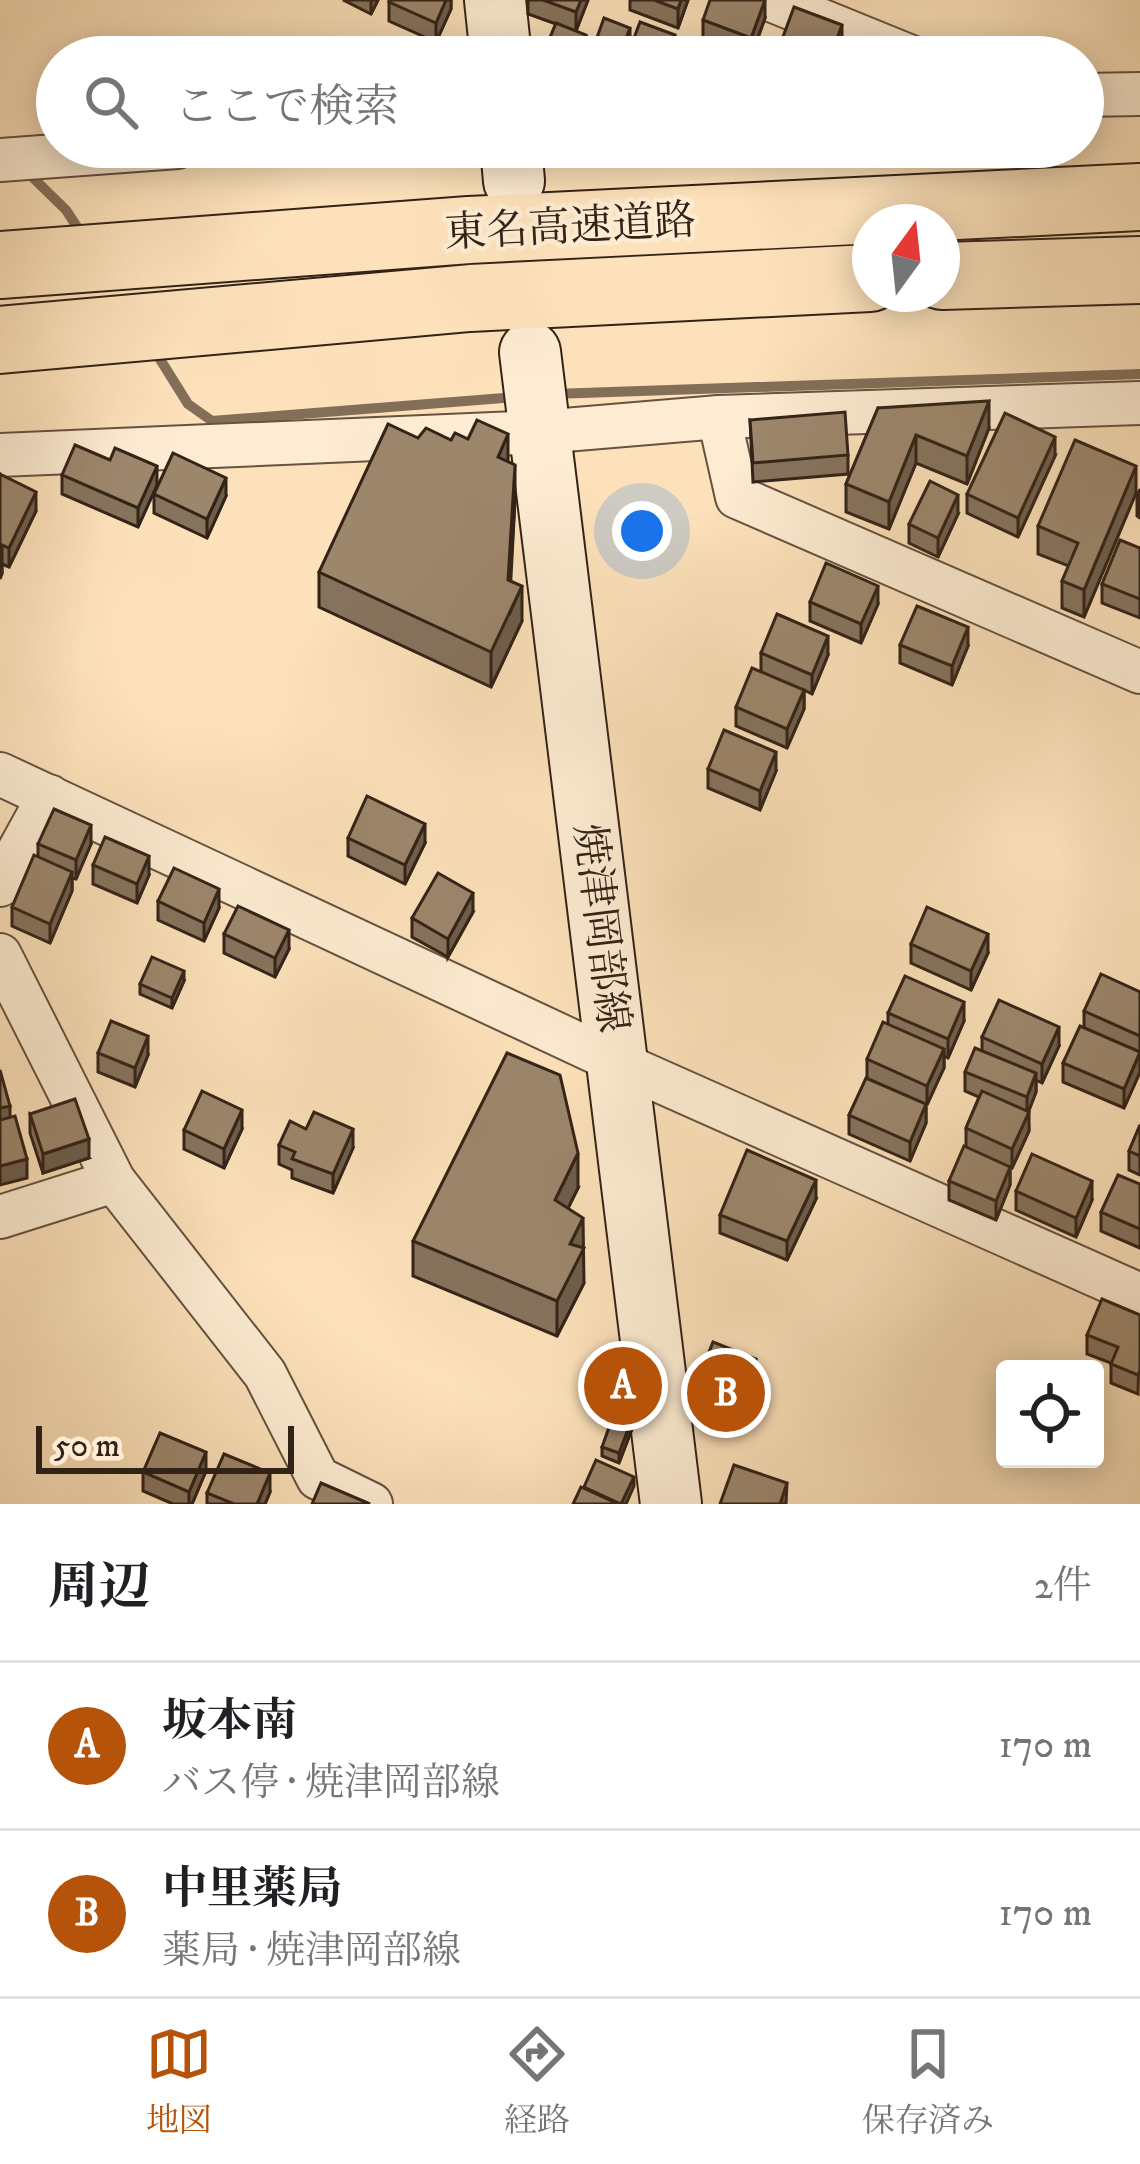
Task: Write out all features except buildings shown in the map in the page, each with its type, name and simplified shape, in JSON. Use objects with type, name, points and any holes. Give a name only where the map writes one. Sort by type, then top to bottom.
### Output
[{"type":"highway","name":"東名高速道路","points":[[0,265],[470,230],[1140,196]]},
{"type":"highway","points":[[960,275],[1140,270]]},
{"type":"highway","name":"東名高速道路","points":[[0,340],[470,298],[852,279]]},
{"type":"main road","points":[[495,0],[499,36]]},
{"type":"main road","name":"焼津岡部線","points":[[530,352],[671,1504]]},
{"type":"street","points":[[771,0],[859,36]]},
{"type":"street","points":[[1104,95],[1140,94]]},
{"type":"street","points":[[0,455],[542,432],[718,417],[1140,403]]},
{"type":"street","points":[[718,417],[737,497],[1140,672]]},
{"type":"street","points":[[0,774],[619,1064],[1140,1295]]},
{"type":"street","points":[[0,885],[50,796]]},
{"type":"street","points":[[0,956],[114,1181],[265,1374],[313,1491],[371,1504]]},
{"type":"street","points":[[0,1217],[114,1181]]},
{"type":"waterway","points":[[24,169],[66,210],[83,236]]},
{"type":"waterway","points":[[153,348],[188,404],[212,421],[517,397]]},
{"type":"waterway","points":[[553,394],[1140,374]]},
{"type":"place","name":"坂本南","points":[[623,1386]]},
{"type":"place","name":"中里薬局","points":[[726,1393]]}]
